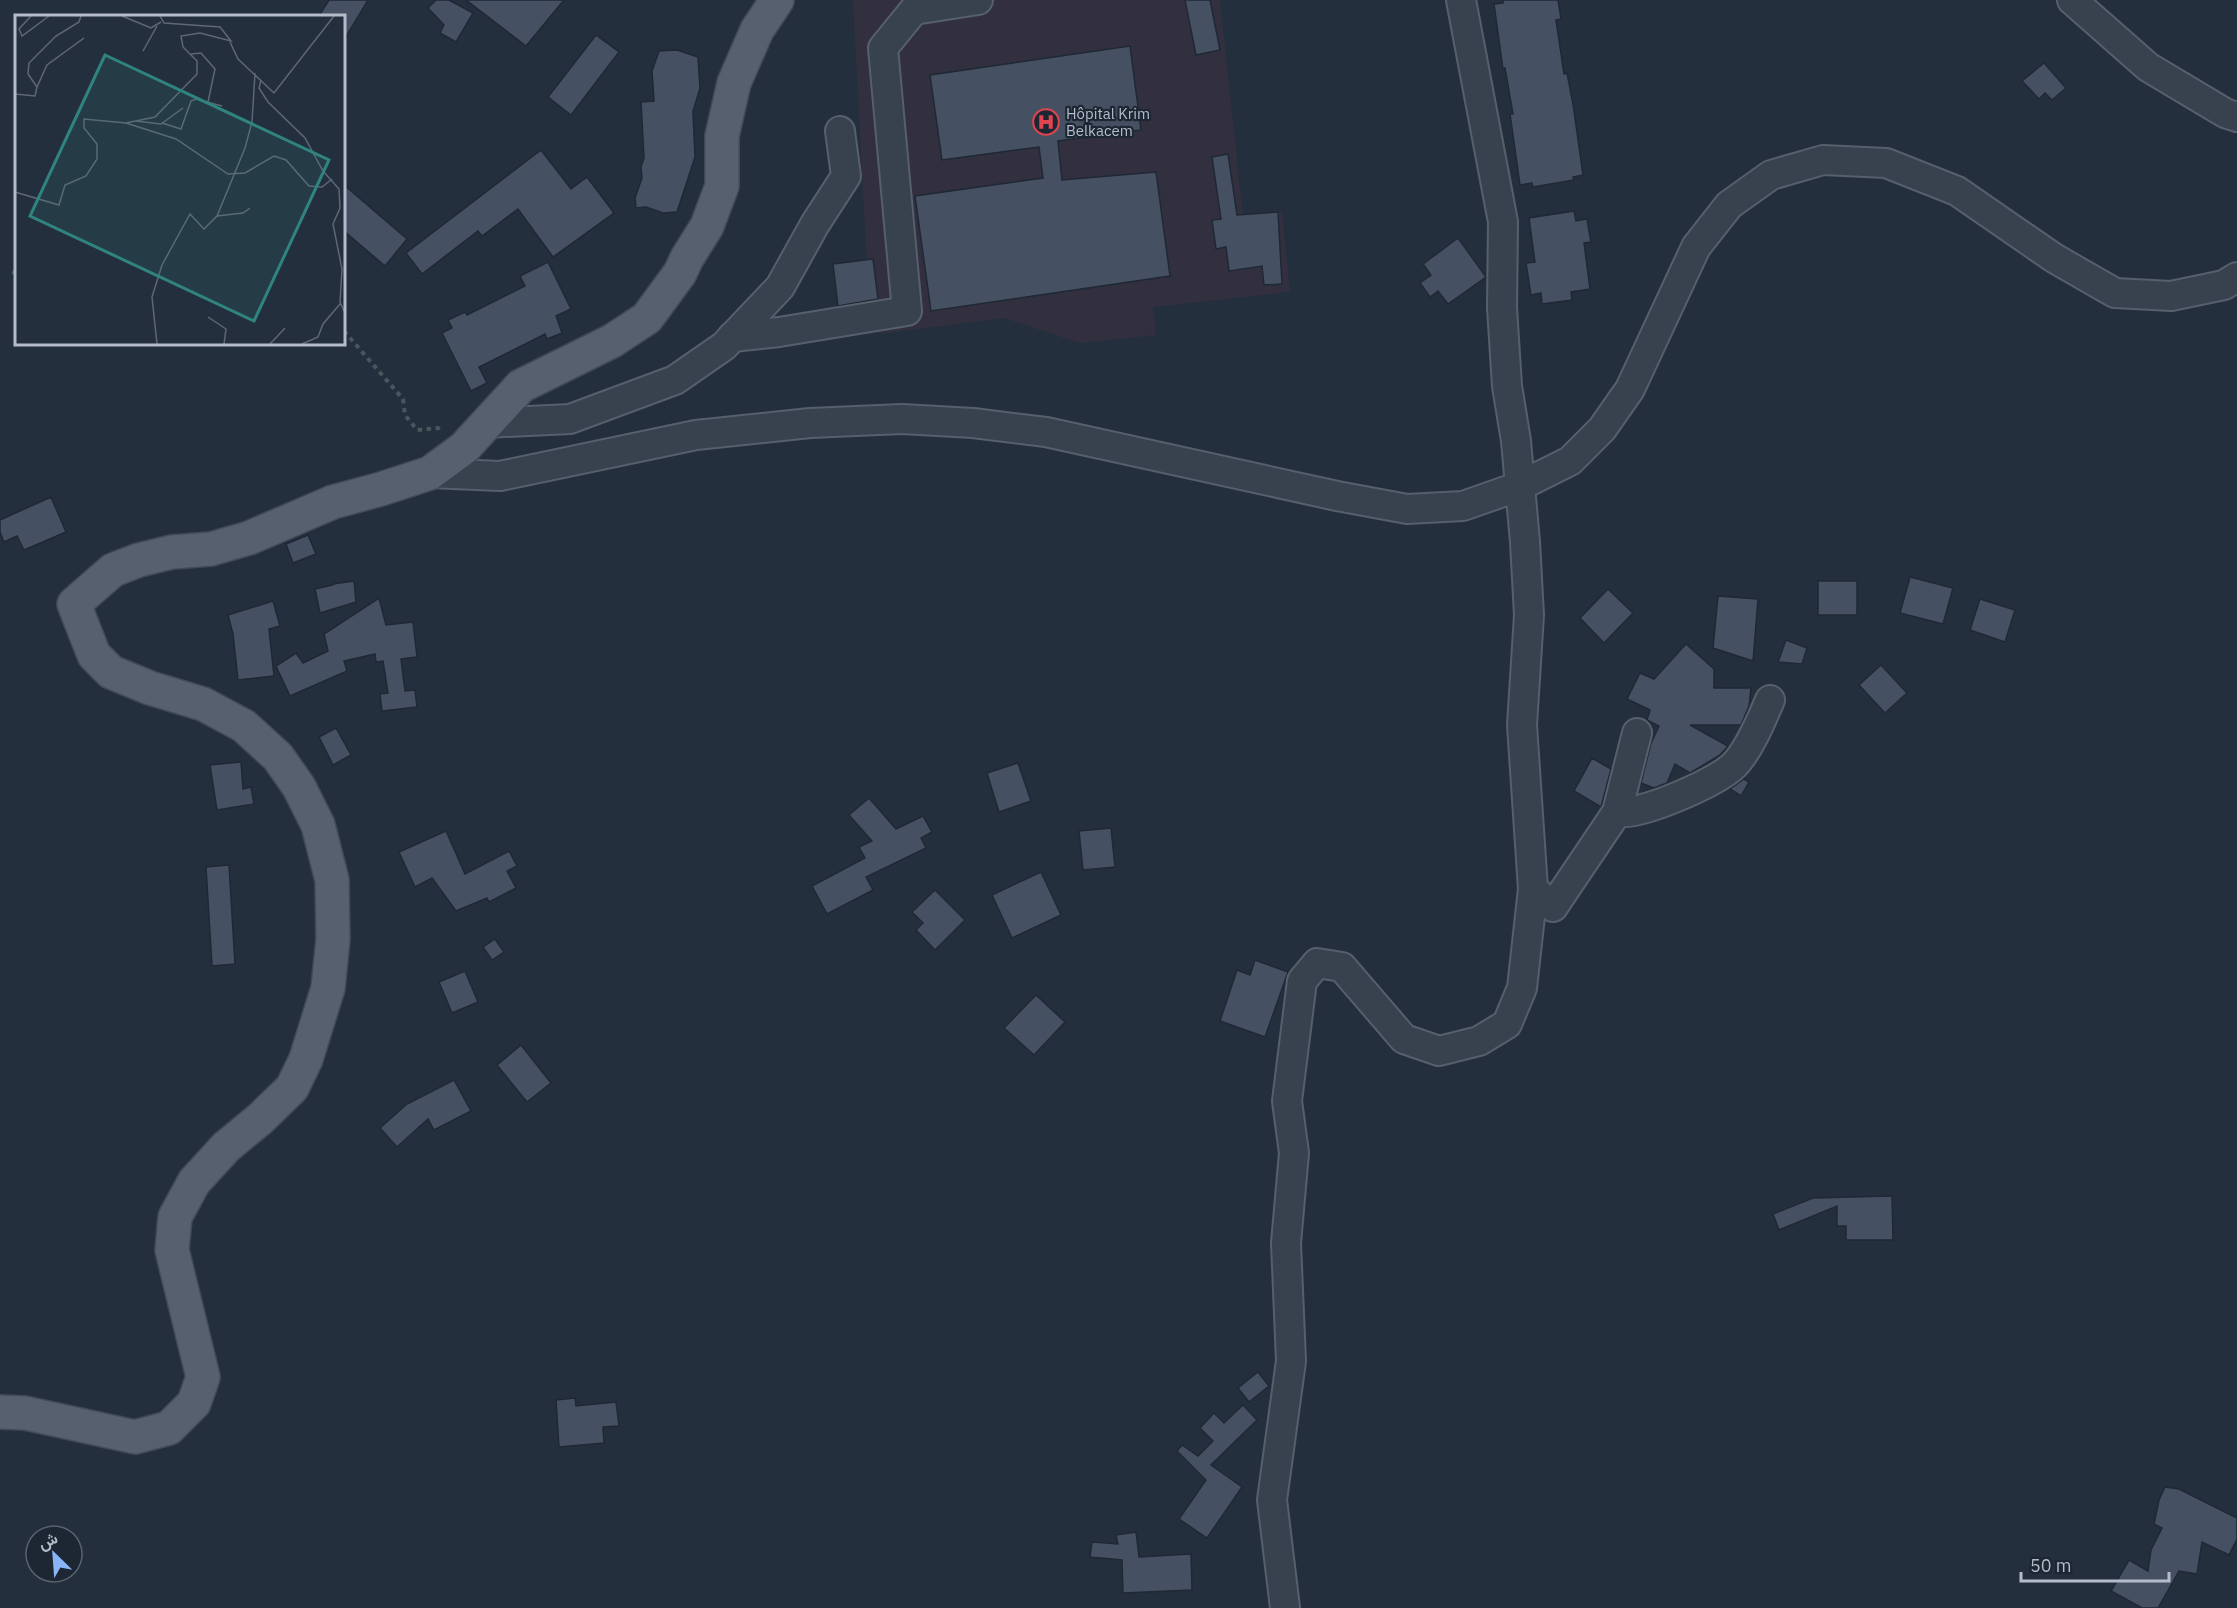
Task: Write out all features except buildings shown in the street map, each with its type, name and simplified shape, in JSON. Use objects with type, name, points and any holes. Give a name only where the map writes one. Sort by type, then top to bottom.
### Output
[{"type":"main road","points":[[0,1412],[25,1413],[135,1437],[169,1428],[194,1402],[203,1377],[172,1250],[175,1217],[194,1182],[226,1148],[292,1088],[306,1059],[328,988],[333,939],[332,880],[318,825],[299,787],[278,757],[244,726],[203,704],[150,688],[111,672],[94,655],[74,604],[113,570],[139,560],[172,552],[211,549],[249,538],[333,502],[381,489],[443,463],[464,448],[521,386],[612,341],[647,318],[680,273],[707,226],[722,186],[722,136],[734,83],[757,30],[777,0]]},
{"type":"street","points":[[732,337],[779,332],[906,311],[883,48],[914,10],[978,0]]},
{"type":"street","points":[[1285,1608],[1272,1500],[1291,1361],[1286,1243],[1294,1153],[1287,1101],[1302,981],[1317,963],[1342,967],[1404,1039],[1439,1051],[1479,1041],[1507,1024],[1522,988],[1533,889],[1522,725],[1528,615],[1520,486],[1516,441],[1507,386],[1502,308],[1503,222],[1461,0]]},
{"type":"street","points":[[2072,0],[2148,67],[2225,113],[2237,117]]},
{"type":"street","points":[[485,423],[570,419],[675,380],[724,346],[780,287],[815,224],[846,176],[840,131]]},
{"type":"street","points":[[443,463],[500,476],[696,435],[810,423],[902,419],[974,423],[1046,432],[1337,496],[1407,509],[1463,506],[1520,486],[1570,461],[1602,429],[1630,389],[1696,247],[1729,205],[1771,175],[1823,160],[1886,163],[1957,191],[2054,258],[2115,293],[2171,296],[2224,285],[2237,277]]},
{"type":"street","points":[[1617,812],[1626,814],[1660,802],[1704,784],[1733,767],[1755,735],[1770,700]]},
{"type":"street","points":[[1533,889],[1553,907],[1617,812],[1637,733]]},
{"type":"path","points":[[345,333],[403,399],[405,415],[417,430],[438,428],[443,463]]},
{"type":"shaded area","name":"Hôpital Krim Belkacem","points":[[853,0],[1220,0],[1243,217],[1282,212],[1290,292],[1153,307],[1156,335],[1080,343],[1004,318],[879,334],[867,266]]},
{"type":"place","name":"Hôpital Krim Belkacem","points":[[1046,122]]}]
